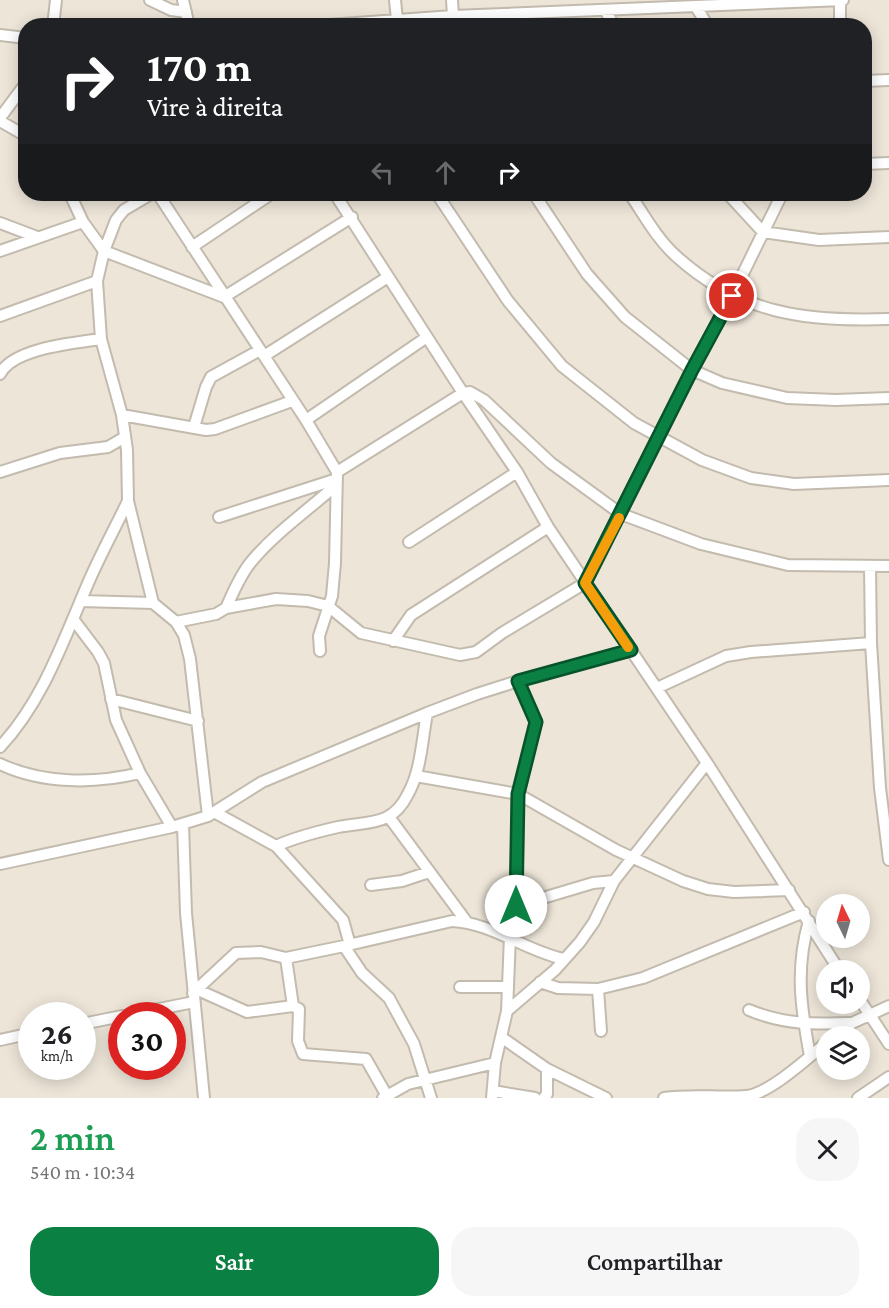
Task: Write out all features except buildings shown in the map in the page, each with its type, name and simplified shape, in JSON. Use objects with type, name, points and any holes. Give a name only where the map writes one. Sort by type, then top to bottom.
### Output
[{"type":"street","points":[[53,18],[56,0]]},
{"type":"street","points":[[150,0],[171,9],[186,12]]},
{"type":"street","points":[[183,0],[187,18]]},
{"type":"street","points":[[395,0],[397,18]]},
{"type":"street","points":[[452,0],[453,16]]},
{"type":"street","points":[[442,18],[605,10],[667,4],[696,7],[841,0],[840,18]]},
{"type":"street","points":[[696,7],[703,18]]},
{"type":"street","points":[[605,10],[610,18]]},
{"type":"street","points":[[510,14],[512,18]]},
{"type":"street","points":[[0,35],[18,37]]},
{"type":"street","points":[[872,81],[889,80]]},
{"type":"street","points":[[18,94],[0,119],[18,131]]},
{"type":"street","points":[[872,164],[889,163]]},
{"type":"street","points":[[73,201],[82,222],[104,251],[224,297]]},
{"type":"street","points":[[137,201],[124,210],[117,220],[104,251],[97,281],[101,339],[122,415],[127,450],[128,501],[153,603],[176,622],[184,635],[190,659],[211,814]]},
{"type":"street","points":[[162,201],[306,420],[336,479],[335,563],[332,596],[319,636],[320,651]]},
{"type":"street","points":[[192,247],[261,201]]},
{"type":"street","points":[[340,201],[427,338],[517,472],[548,527],[657,688],[833,960]]},
{"type":"street","points":[[442,201],[508,301],[562,366],[634,423],[702,460],[751,478],[794,484],[889,480]]},
{"type":"street","points":[[539,201],[587,274],[626,317],[692,370],[722,383],[787,398],[836,400],[889,398]]},
{"type":"street","points":[[635,201],[653,229],[675,255],[702,277],[732,296],[797,316],[841,321],[889,320]]},
{"type":"street","points":[[734,201],[763,232],[819,240],[889,237]]},
{"type":"street","points":[[176,622],[216,614],[226,608],[276,599],[308,601],[328,606],[355,630],[393,641],[460,655],[469,654],[585,583],[778,201]]},
{"type":"street","points":[[224,297],[352,217]]},
{"type":"street","points":[[0,251],[82,222]]},
{"type":"street","points":[[0,223],[37,237]]},
{"type":"street","points":[[194,427],[211,377],[262,353],[388,277]]},
{"type":"street","points":[[0,316],[97,281]]},
{"type":"street","points":[[306,420],[427,338]]},
{"type":"street","points":[[0,374],[6,363],[37,351],[101,339]]},
{"type":"street","points":[[226,608],[250,563],[336,479],[463,393],[470,392],[484,400],[551,463],[621,514],[701,544],[788,565],[889,566]]},
{"type":"street","points":[[122,415],[215,429],[292,401]]},
{"type":"street","points":[[0,472],[60,453],[108,447],[125,437]]},
{"type":"street","points":[[409,542],[517,472]]},
{"type":"street","points":[[219,517],[336,479]]},
{"type":"street","points":[[0,747],[12,734],[47,680],[128,501]]},
{"type":"street","points":[[393,641],[411,615],[548,527]]},
{"type":"street","points":[[870,567],[880,788],[889,860]]},
{"type":"street","points":[[81,601],[153,603]]},
{"type":"street","points":[[73,619],[104,663],[116,720],[140,773],[178,825],[204,1098]]},
{"type":"street","points":[[657,688],[726,656],[872,643]]},
{"type":"street","points":[[0,864],[178,825],[211,814],[262,782],[427,713],[518,681],[631,650]]},
{"type":"street","points":[[518,681],[536,722],[518,794],[516,906],[510,936],[507,1011],[495,1063],[493,1094],[536,1098]]},
{"type":"street","points":[[111,699],[198,721]]},
{"type":"street","points":[[276,846],[308,834],[375,823],[399,810],[416,776],[427,713]]},
{"type":"street","points":[[507,1011],[555,970],[594,922],[614,881],[706,763]]},
{"type":"street","points":[[0,764],[17,772],[40,778],[104,780],[140,773]]},
{"type":"street","points":[[416,776],[518,794],[632,859],[683,881],[734,892],[789,890]]},
{"type":"street","points":[[211,814],[276,846],[343,920],[347,946],[362,973],[389,998],[414,1044],[431,1098]]},
{"type":"street","points":[[389,817],[466,921]]},
{"type":"street","points":[[371,885],[402,881],[429,872]]},
{"type":"street","points":[[516,906],[593,883],[614,881]]},
{"type":"street","points":[[540,982],[558,988],[598,989],[643,978],[806,916]]},
{"type":"street","points":[[806,916],[800,976],[804,1024],[810,1056]]},
{"type":"street","points":[[171,1002],[195,995],[236,953],[261,952],[286,958],[452,921],[466,921],[510,936],[525,946],[546,955],[564,959]]},
{"type":"street","points":[[286,958],[293,1006]]},
{"type":"street","points":[[460,987],[507,987]]},
{"type":"street","points":[[598,989],[601,1031]]},
{"type":"street","points":[[195,995],[247,1012],[293,1006],[299,1010],[298,1041],[303,1054],[366,1059],[385,1097],[408,1084],[495,1063]]},
{"type":"street","points":[[848,1026],[889,1006]]},
{"type":"street","points":[[749,1010],[764,1016],[804,1024],[852,1023]]},
{"type":"street","points":[[870,1015],[889,1044]]},
{"type":"street","points":[[0,1040],[18,1036]]},
{"type":"street","points":[[501,1037],[547,1070],[606,1098]]},
{"type":"street","points":[[664,1098],[680,1095],[749,1096],[786,1076],[816,1051]]},
{"type":"street","points":[[544,1098],[548,1094],[547,1070]]},
{"type":"street","points":[[858,1098],[889,1077]]},
{"type":"slow traffic","points":[[619,518],[585,583],[628,647]]},
{"type":"route","points":[[516,906],[518,794],[536,722],[518,681],[631,650],[585,583],[692,370],[732,296]]}]
